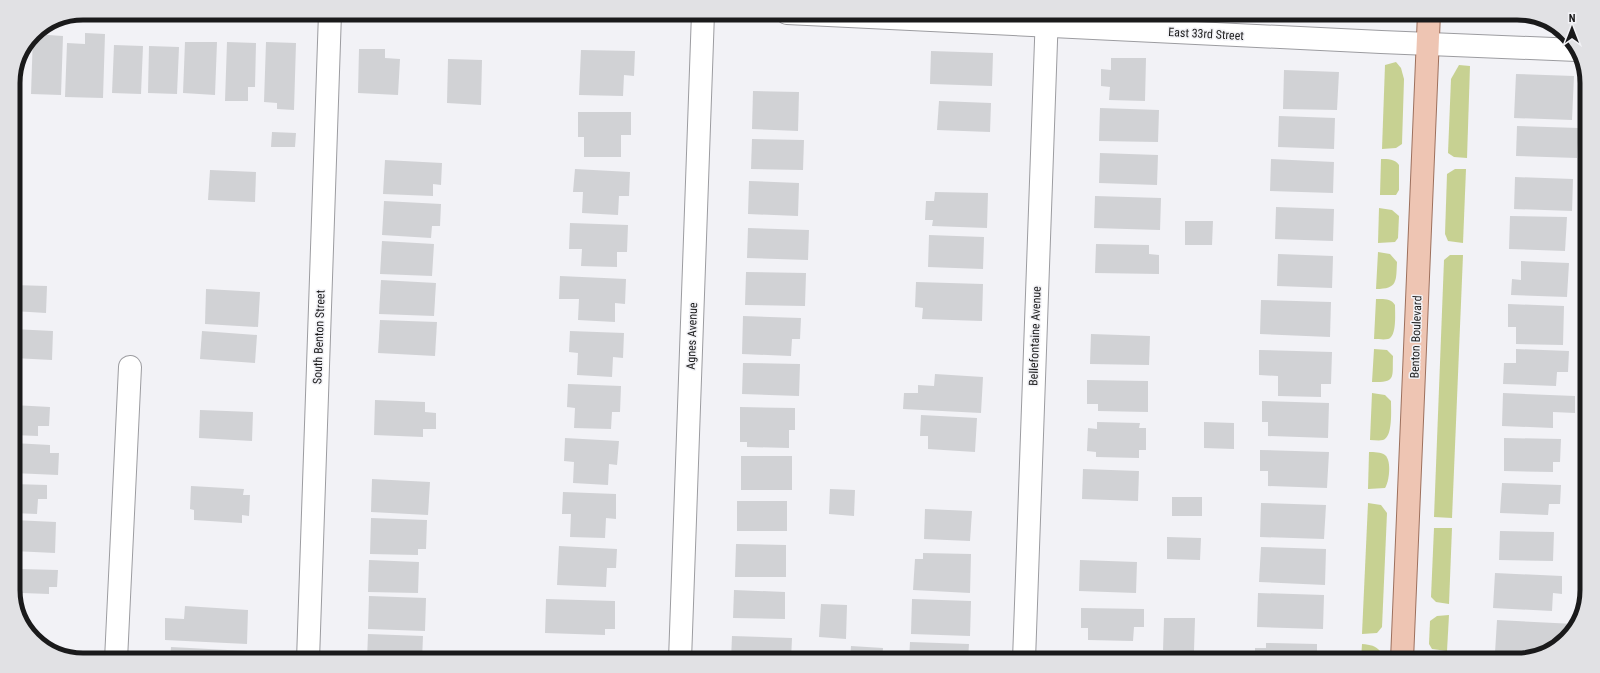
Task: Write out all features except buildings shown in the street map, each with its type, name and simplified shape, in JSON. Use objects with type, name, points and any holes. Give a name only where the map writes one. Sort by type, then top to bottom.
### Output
[{"type":"main road","name":"Benton Boulevard","points":[[1402,653],[1429,20]]},
{"type":"street","name":"South Benton Street","points":[[308,653],[330,20]]},
{"type":"street","name":"Agnes Avenue","points":[[680,653],[704,20]]},
{"type":"street","name":"East 33rd Street","points":[[1046,20],[1428,44],[1570,50]]},
{"type":"street","name":"Bellefontaine Avenue","points":[[1024,653],[1046,20]]},
{"type":"street","points":[[116,653],[130,367]]},
{"type":"green space","points":[[1396,62],[1401,68],[1404,79],[1402,144],[1396,148],[1382,149],[1385,65]]},
{"type":"green space","points":[[1459,65],[1470,66],[1467,158],[1454,157],[1448,153],[1451,79]]},
{"type":"green space","points":[[1381,159],[1393,160],[1399,165],[1399,190],[1396,195],[1380,195]]},
{"type":"green space","points":[[1455,169],[1466,169],[1463,243],[1448,241],[1445,234],[1447,174]]},
{"type":"green space","points":[[1379,208],[1392,210],[1399,216],[1398,238],[1395,242],[1378,243]]},
{"type":"green space","points":[[1378,252],[1390,254],[1397,262],[1396,279],[1394,283],[1383,289],[1376,289]]},
{"type":"green space","points":[[1450,255],[1463,255],[1452,518],[1434,517],[1444,260]]},
{"type":"green space","points":[[1376,299],[1389,300],[1395,305],[1393,334],[1388,339],[1374,339]]},
{"type":"green space","points":[[1374,349],[1387,350],[1393,356],[1393,374],[1389,380],[1372,382]]},
{"type":"green space","points":[[1372,393],[1385,395],[1391,401],[1390,429],[1386,438],[1383,440],[1370,440]]},
{"type":"green space","points":[[1369,452],[1382,453],[1389,462],[1388,481],[1385,488],[1368,489]]},
{"type":"green space","points":[[1368,503],[1381,505],[1387,513],[1382,627],[1377,633],[1362,634]]},
{"type":"green space","points":[[1434,528],[1452,528],[1449,604],[1436,602],[1431,597]]},
{"type":"green space","points":[[1449,615],[1447,651],[1432,649],[1429,644],[1430,621],[1437,616]]},
{"type":"green space","points":[[1362,644],[1375,647],[1381,652],[1381,653],[1361,653]]}]
